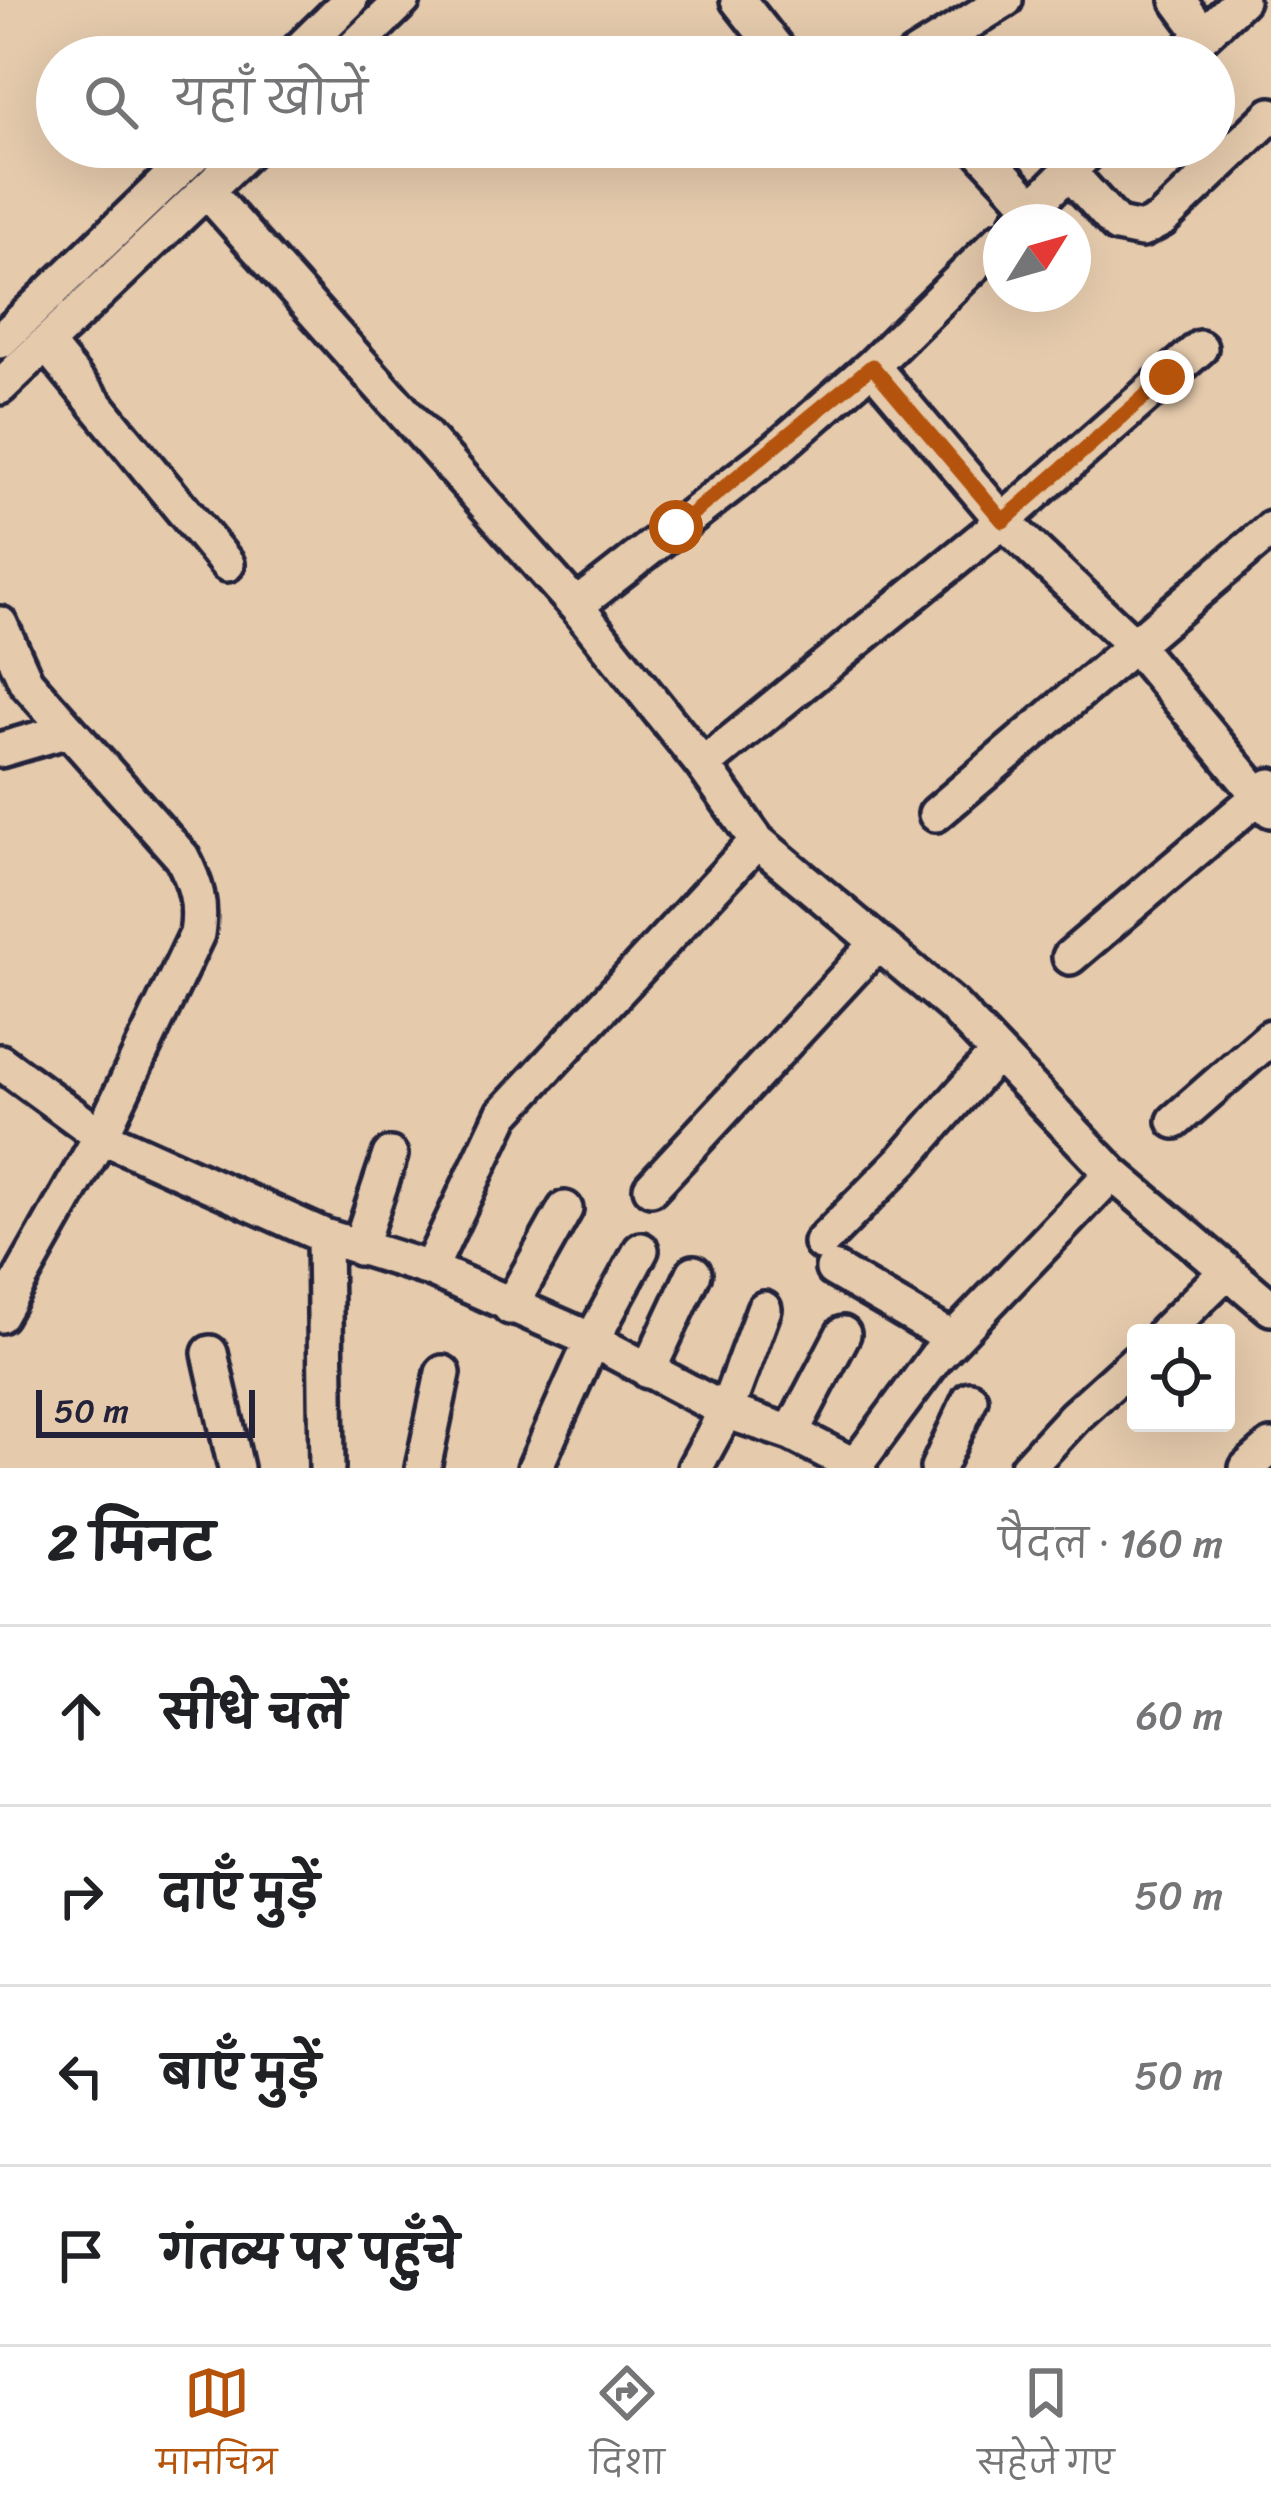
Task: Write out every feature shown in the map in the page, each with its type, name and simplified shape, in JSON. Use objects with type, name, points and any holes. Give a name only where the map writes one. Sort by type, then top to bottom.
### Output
[{"type":"street","points":[[313,36],[350,0]]},
{"type":"street","points":[[366,36],[403,0]]},
{"type":"street","points":[[738,0],[766,36]]},
{"type":"street","points":[[947,36],[1005,0]]},
{"type":"street","points":[[1178,0],[1189,36]]},
{"type":"street","points":[[1202,36],[1241,0]]},
{"type":"street","points":[[1235,149],[1271,115]]},
{"type":"street","points":[[0,341],[180,168]]},
{"type":"street","points":[[0,387],[231,168]]},
{"type":"street","points":[[992,168],[1019,204]]},
{"type":"street","points":[[1036,204],[1073,168]]},
{"type":"street","points":[[1069,172],[1117,225],[1142,230],[1161,220],[1215,168]]},
{"type":"street","points":[[207,191],[576,606],[758,841],[952,1005],[1112,1173],[1271,1307]]},
{"type":"street","points":[[576,606],[776,449],[872,366],[983,257]]},
{"type":"street","points":[[47,345],[227,564]]},
{"type":"street","points":[[703,765],[1003,521],[1200,348]]},
{"type":"street","points":[[872,366],[1003,521],[1136,647],[1267,798],[1070,957]]},
{"type":"street","points":[[936,814],[1271,530]]},
{"type":"street","points":[[0,625],[26,682],[182,857],[201,909],[197,934],[101,1136],[0,1315]]},
{"type":"street","points":[[3,752],[69,730]]},
{"type":"street","points":[[430,1269],[503,1114],[758,841]]},
{"type":"street","points":[[651,1188],[876,945]]},
{"type":"street","points":[[1175,1120],[1271,1037]]},
{"type":"street","points":[[953,1339],[827,1256],[997,1053]]},
{"type":"street","points":[[0,1062],[101,1136],[324,1236],[430,1269],[592,1340],[726,1412],[791,1433],[857,1467],[953,1339],[1112,1173]]},
{"type":"street","points":[[359,1248],[390,1155]]},
{"type":"street","points":[[510,1307],[565,1209]]},
{"type":"street","points":[[324,1236],[327,1468]]},
{"type":"street","points":[[536,1468],[592,1340],[640,1250]]},
{"type":"street","points":[[1173,1324],[1227,1271]]},
{"type":"street","points":[[648,1371],[694,1273]]},
{"type":"street","points":[[695,1468],[726,1412],[764,1309]]},
{"type":"street","points":[[791,1433],[842,1334]]},
{"type":"street","points":[[210,1353],[236,1468]]},
{"type":"street","points":[[1027,1468],[1127,1368]]},
{"type":"street","points":[[423,1468],[443,1373]]},
{"type":"street","points":[[938,1468],[970,1400]]},
{"type":"street","points":[[1247,1468],[1271,1447]]},
{"type":"route","points":[[676,527],[872,366],[1003,521],[1167,377]]}]
